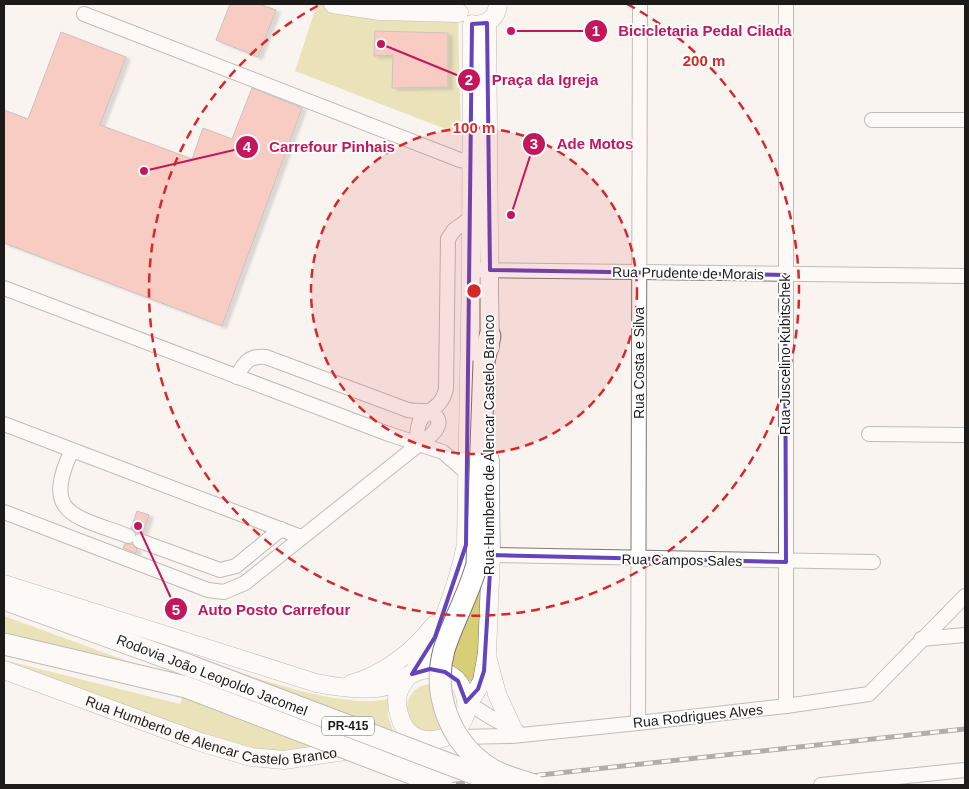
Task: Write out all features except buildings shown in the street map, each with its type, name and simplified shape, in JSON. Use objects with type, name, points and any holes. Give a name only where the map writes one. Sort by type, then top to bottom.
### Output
[{"type":"highway","points":[[490,336],[484,362],[477,564],[473,579],[445,647],[441,661],[440,688],[442,702],[452,727],[473,754],[488,768],[534,785]]},
{"type":"highway","name":"Rodovia João Leopoldo Jacomel","points":[[4,599],[193,667],[504,785]]},
{"type":"highway","name":"Rodovia João Leopoldo Jacomel","points":[[4,644],[186,687],[442,785]]},
{"type":"main road","points":[[338,4],[380,11],[494,16],[498,4]]},
{"type":"main road","name":"Rua Humberto de Alencar Castelo Branco","points":[[466,702],[474,695],[482,681],[487,653],[491,555],[490,270],[469,16]]},
{"type":"main road","name":"Rua Humberto de Alencar Castelo Branco","points":[[409,676],[435,637],[457,578],[466,545],[471,218],[480,163]]},
{"type":"main road","points":[[4,584],[268,670],[338,687],[377,688],[409,676],[430,669],[445,672],[458,681],[466,702],[466,710],[460,726],[447,737],[439,740],[421,739],[412,735],[400,719],[397,698],[400,687],[409,676]]},
{"type":"main road","points":[[338,687],[359,681],[385,669],[414,647],[445,610]]},
{"type":"main road","points":[[487,653],[497,694],[522,732]]},
{"type":"main road","name":"Rua Humberto de Alencar Castelo Branco","points":[[4,670],[200,742],[261,759],[295,759],[421,739]]},
{"type":"street","name":"Rua Costa e Silva","points":[[638,723],[640,4]]},
{"type":"street","name":"Rua Juscelino Kubitschek","points":[[786,4],[786,706]]},
{"type":"street","points":[[84,14],[480,163]]},
{"type":"street","points":[[872,120],[965,120]]},
{"type":"street","points":[[418,445],[417,426],[426,412],[439,404],[446,389],[448,239],[454,230],[471,218]]},
{"type":"street","name":"Rua Prudente de Morais","points":[[471,270],[965,276]]},
{"type":"street","points":[[4,288],[418,445],[449,455],[467,473]]},
{"type":"street","points":[[4,512],[208,590],[220,592],[241,586],[418,445],[432,436],[437,428],[435,416],[426,412],[408,410],[266,357],[258,356],[247,360],[238,377]]},
{"type":"street","points":[[4,415],[28,433]]},
{"type":"street","points":[[4,424],[301,537]]},
{"type":"street","points":[[869,434],[965,434]]},
{"type":"street","points":[[72,450],[63,468],[59,488],[65,507],[74,516],[220,570],[236,566],[281,529]]},
{"type":"street","name":"Rua Campos Sales","points":[[491,555],[786,562],[873,562]]},
{"type":"street","points":[[921,639],[965,596]]},
{"type":"street","points":[[921,639],[965,635]]},
{"type":"street","name":"Rua Rodrigues Alves","points":[[447,737],[502,737],[522,732],[638,723],[786,706],[869,694],[921,639]]},
{"type":"street","points":[[466,702],[522,732]]},
{"type":"street","points":[[821,785],[965,770]]},
{"type":"highlighted area","points":[[487,23],[490,270],[785,275],[786,562],[491,555],[484,671],[478,689],[466,702],[458,681],[445,672],[430,669],[412,674],[435,637],[466,545],[472,24]]},
{"type":"shaded area","points":[[317,4],[458,18],[461,135],[295,71]]},
{"type":"shaded area","points":[[480,569],[480,655],[477,680],[468,681],[459,670],[447,663]]},
{"type":"shaded area","points":[[4,616],[160,673],[4,635]]},
{"type":"shaded area","points":[[197,659],[293,689],[319,695],[345,700],[368,701],[388,699],[388,716],[394,733],[285,751],[239,747],[4,664],[4,660],[180,704]]},
{"type":"shaded area","points":[[426,684],[436,684],[448,691],[455,703],[455,713],[448,725],[436,732],[426,732],[418,728],[411,721],[407,713],[407,703],[411,695],[418,688]]},
{"type":"railway","points":[[447,785],[965,729]]},
{"type":"place","name":"Bicicletaria Pedal Cilada","points":[[511,31]]},
{"type":"place","name":"Praça da Igreja","points":[[381,44]]},
{"type":"place","name":"Carrefour Pinhais","points":[[144,171]]},
{"type":"place","name":"Ade Motos","points":[[511,215]]},
{"type":"place","name":"Auto Posto Carrefour","points":[[138,526]]}]
